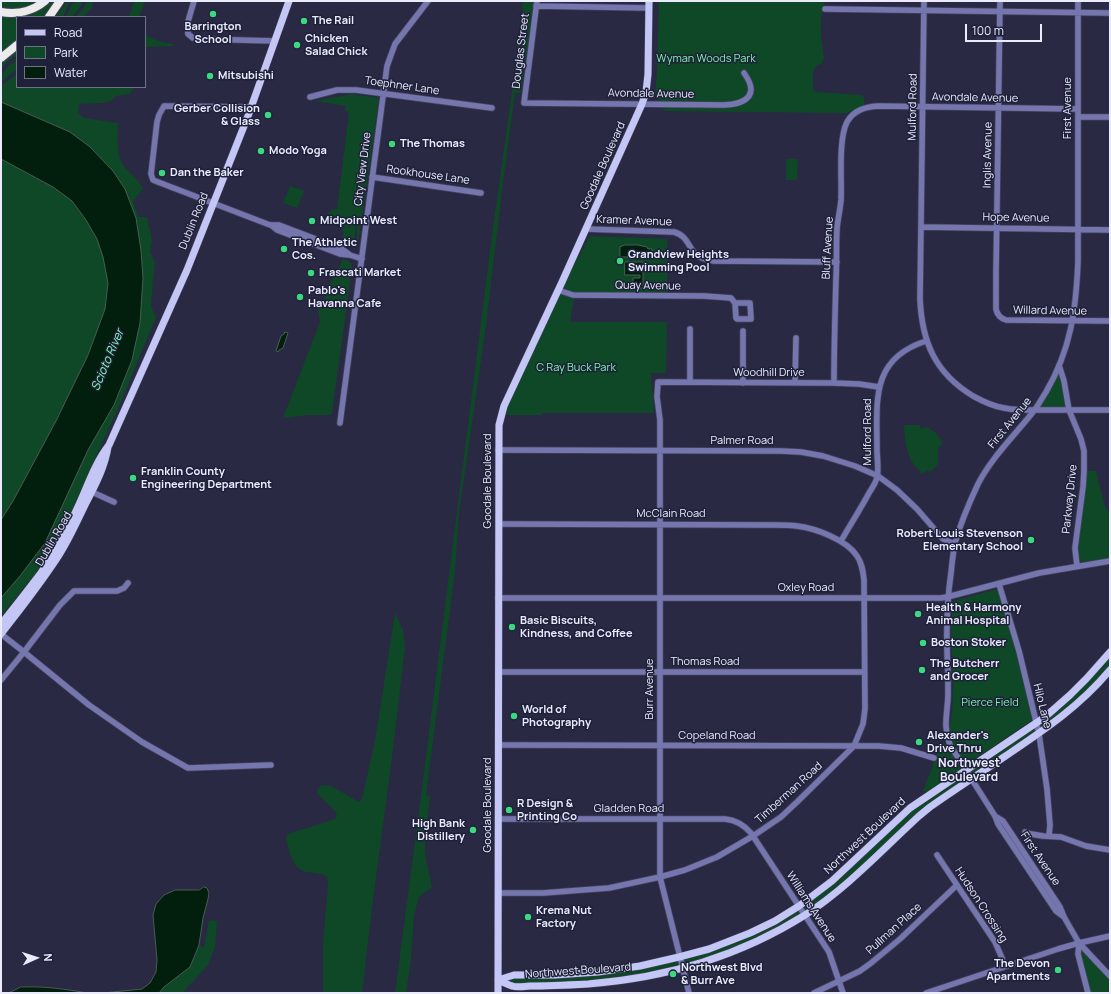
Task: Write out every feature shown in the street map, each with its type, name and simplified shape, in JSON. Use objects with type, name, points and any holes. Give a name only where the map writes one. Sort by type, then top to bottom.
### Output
[{"type":"highway","points":[[1,12],[13,14],[23,12],[38,7],[45,1]]},
{"type":"highway","points":[[50,16],[60,1]]},
{"type":"highway","points":[[1,58],[16,46]]},
{"type":"main road","name":"Dublin Road","points":[[1,624],[32,584],[56,548],[72,518],[101,455],[109,445],[187,270],[251,107],[289,1]]},
{"type":"main road","name":"Goodale Boulevard","points":[[498,993],[499,425],[502,410],[642,104],[646,92],[648,74],[649,4]]},
{"type":"main road","name":"Dublin Road","points":[[1,634],[37,588],[60,554],[92,492],[107,458],[109,445]]},
{"type":"main road","name":"Northwest Boulevard","points":[[498,980],[514,975],[555,975],[602,972],[640,966],[714,947],[775,920],[799,906],[836,878],[910,808],[1045,716],[1088,678],[1110,653]]},
{"type":"main road","name":"Northwest Boulevard","points":[[498,980],[514,987],[562,986],[603,983],[642,977],[682,968],[725,954],[766,936],[805,915],[838,890],[930,807],[1039,734],[1081,701],[1110,670]]},
{"type":"street","points":[[194,1],[187,26],[188,34],[193,38],[275,41]]},
{"type":"street","name":"City View Drive","points":[[340,423],[387,66],[394,44],[428,1]]},
{"type":"street","name":"Mulford Road","points":[[841,541],[878,476],[877,398],[884,374],[898,356],[918,343],[926,341],[921,313],[924,1]]},
{"type":"street","name":"Inglis Avenue","points":[[996,309],[1000,1]]},
{"type":"street","name":"First Avenue","points":[[1078,1],[1077,293],[1073,321],[1059,365],[1049,386],[1034,411],[995,457],[986,472],[976,491],[955,544],[948,597],[946,643],[948,697],[946,732],[950,745],[971,779],[995,816],[1003,821],[1060,907],[1079,943],[1110,976]]},
{"type":"street","points":[[537,4],[649,4]]},
{"type":"street","name":"Douglas Street","points":[[524,103],[537,4]]},
{"type":"street","points":[[825,9],[1110,13]]},
{"type":"street","name":"Avondale Avenue","points":[[524,103],[735,104],[744,101],[750,94],[751,88],[749,79],[744,73]]},
{"type":"street","name":"Toephner Lane","points":[[310,97],[328,92],[346,90],[492,108]]},
{"type":"street","points":[[251,107],[164,106],[157,122],[151,174],[152,178],[155,181],[270,224],[277,230],[320,243],[340,254],[350,255],[362,259]]},
{"type":"street","name":"Avondale Avenue","points":[[851,116],[856,112],[869,107],[878,106],[1078,109]]},
{"type":"street","name":"Bluff Avenue","points":[[834,383],[837,228],[841,200],[842,137],[847,122],[851,116]]},
{"type":"street","points":[[1078,117],[1110,117]]},
{"type":"street","name":"Rookhouse Lane","points":[[372,177],[481,192]]},
{"type":"street","name":"Hope Avenue","points":[[921,227],[1110,230]]},
{"type":"street","name":"Kramer Avenue","points":[[586,229],[674,232],[682,236],[697,256],[714,261],[837,262]]},
{"type":"street","name":"Quay Avenue","points":[[558,290],[573,295],[704,296],[731,298],[734,300],[735,304]]},
{"type":"street","name":"Willard Avenue","points":[[996,309],[999,316],[1006,320],[1110,321]]},
{"type":"street","points":[[690,329],[690,382]]},
{"type":"street","points":[[743,331],[743,383]]},
{"type":"street","points":[[795,383],[796,338]]},
{"type":"street","points":[[926,341],[929,349],[942,370],[954,384],[982,401],[995,406],[1034,411],[1110,410]]},
{"type":"street","name":"Parkway Drive","points":[[1059,365],[1064,381],[1069,410],[1081,439],[1084,451],[1083,487],[1075,548],[1077,566]]},
{"type":"street","name":"Woodhill Drive","points":[[658,382],[834,383],[880,387]]},
{"type":"street","name":"Burr Avenue","points":[[658,382],[657,397],[660,420],[660,877],[689,993]]},
{"type":"street","name":"Palmer Road","points":[[498,450],[781,451],[801,452],[823,456],[855,466],[878,476],[897,490],[917,508],[943,539],[955,544]]},
{"type":"street","points":[[92,492],[114,502]]},
{"type":"street","name":"McClain Road","points":[[499,524],[775,524],[798,526],[823,533],[841,541]]},
{"type":"street","points":[[841,541],[854,552],[861,563],[864,580],[864,717],[854,746]]},
{"type":"street","name":"Oxley Road","points":[[498,598],[948,597],[1039,573],[1110,560]]},
{"type":"street","points":[[1,680],[60,605],[74,591],[117,592],[124,588],[128,583]]},
{"type":"street","name":"Hilo Lane","points":[[999,584],[1019,651],[1039,734],[1047,789],[1050,820],[1049,836]]},
{"type":"street","points":[[1,634],[91,706],[142,742],[188,768],[271,766]]},
{"type":"street","name":"Thomas Road","points":[[499,672],[864,672]]},
{"type":"street","name":"Copeland Road","points":[[499,746],[879,746],[901,748],[934,758]]},
{"type":"street","name":"Timberman Road","points":[[499,893],[543,893],[598,889],[632,884],[685,870],[717,857],[753,836],[786,812],[854,746]]},
{"type":"street","name":"Gladden Road","points":[[499,819],[729,820],[740,823],[753,836]]},
{"type":"street","points":[[1025,832],[1061,837],[1086,846],[1110,850]]},
{"type":"street","name":"Williams Avenue","points":[[753,836],[829,952],[843,993]]},
{"type":"street","name":"Hudson Crossing","points":[[938,856],[995,942],[1004,966]]},
{"type":"street","name":"Pullman Place","points":[[814,993],[860,971],[871,963],[900,939],[957,885]]},
{"type":"street","points":[[926,993],[1004,966],[1079,943],[1110,936]]},
{"type":"street","name":"First Avenue","points":[[1079,943],[1078,954],[1088,993]]},
{"type":"green space","points":[[1,1],[39,1],[16,9],[1,9]]},
{"type":"green space","points":[[49,1],[54,1],[44,16],[16,16],[16,41],[1,55],[1,15]]},
{"type":"green space","points":[[67,1],[72,1],[69,3],[63,16],[57,16]]},
{"type":"green space","points":[[87,1],[93,1],[92,8],[84,16],[77,16],[84,8]]},
{"type":"green space","points":[[134,1],[145,1],[139,16],[129,16]]},
{"type":"green space","points":[[523,1],[534,1],[521,92],[515,93],[486,325],[459,511],[455,571],[426,795],[430,796],[425,854],[432,887],[419,897],[414,915],[411,959],[406,993],[395,993],[492,235],[523,12]]},
{"type":"green space","name":"Wyman Woods Park","points":[[659,1],[826,1],[823,8],[821,22],[824,58],[822,63],[816,66],[813,72],[813,90],[816,92],[862,95],[864,98],[864,105],[847,113],[665,111],[663,109],[665,107],[655,95]]},
{"type":"green space","points":[[75,2],[82,3],[73,16],[66,16],[72,4]]},
{"type":"green space","points":[[146,35],[158,41],[173,44],[173,46],[146,47]]},
{"type":"green space","points":[[16,51],[16,56],[8,61],[1,69],[1,63]]},
{"type":"green space","points":[[16,61],[16,70],[1,82],[2,75],[11,64]]},
{"type":"green space","points":[[16,75],[16,88],[133,88],[130,94],[116,96],[111,101],[79,104],[78,113],[84,118],[118,123],[120,159],[124,167],[139,182],[143,189],[133,201],[138,217],[147,217],[152,241],[150,252],[155,262],[151,306],[156,317],[118,409],[70,514],[35,574],[1,616],[1,598],[45,543],[88,450],[114,405],[132,360],[140,323],[143,278],[141,250],[113,171],[90,147],[70,132],[1,102],[1,86]]},
{"type":"green space","points":[[352,94],[379,98],[357,244],[357,226],[328,214],[331,210],[337,209],[349,112],[345,111],[346,106],[315,101]]},
{"type":"green space","points":[[1,159],[53,187],[72,201],[86,220],[97,239],[103,257],[108,283],[105,309],[88,355],[56,421],[13,501],[1,520]]},
{"type":"green space","points":[[786,159],[798,159],[797,180],[786,180]]},
{"type":"green space","points":[[290,186],[304,191],[297,208],[283,203]]},
{"type":"green space","points":[[345,222],[356,226],[354,241],[350,243],[341,240]]},
{"type":"green space","name":"C Ray Buck Park","points":[[590,236],[667,239],[667,294],[575,293],[570,322],[667,322],[666,373],[651,373],[654,413],[543,413],[541,415],[501,415],[541,326]]},
{"type":"green space","points":[[343,259],[349,262],[352,267],[332,413],[330,415],[309,415],[283,418],[320,322],[318,309],[322,306],[330,284]]},
{"type":"green space","points":[[1059,371],[1068,409],[1038,410]]},
{"type":"green space","points":[[904,425],[919,425],[921,429],[927,427],[936,433],[943,443],[938,448],[938,464],[930,472],[927,470],[922,474],[911,460],[906,446]]},
{"type":"green space","points":[[1086,471],[1096,471],[1104,504],[1110,515],[1110,558],[1080,562],[1078,544]]},
{"type":"green space","name":"Pierce Field","points":[[998,589],[1016,652],[1032,720],[927,792],[923,791],[941,744],[946,744],[952,714],[953,690],[951,625],[953,601]]},
{"type":"green space","points":[[395,613],[403,630],[405,647],[362,993],[323,993],[323,943],[328,884],[327,877],[319,873],[306,872],[297,867],[292,858],[286,837],[288,834],[335,819],[337,813],[318,794],[317,790],[321,785],[331,786],[359,802],[362,799],[375,741]]},
{"type":"green space","points":[[1110,652],[1110,670],[1081,701],[930,807],[821,903],[746,946],[642,977],[513,987],[498,980],[514,975],[598,972],[720,944],[799,906],[911,808],[1045,717]]},
{"type":"green space","points":[[209,920],[217,921],[215,947],[208,965],[184,993],[159,993],[164,987],[190,967],[199,945],[204,948]]},
{"type":"green space","points":[[1079,943],[1110,976],[1110,993],[1088,993],[1078,954]]},
{"type":"water","name":"Scioto River","points":[[1,102],[70,132],[90,147],[113,171],[125,189],[136,218],[141,250],[143,278],[140,323],[132,360],[114,405],[88,450],[45,543],[1,598],[1,520],[13,501],[56,421],[88,355],[105,309],[108,283],[103,257],[97,239],[86,220],[72,201],[53,187],[1,159]]},
{"type":"water","points":[[625,245],[638,245],[652,249],[652,257],[620,257],[620,247]]},
{"type":"water","points":[[625,262],[643,262],[643,288],[633,288],[633,278],[640,278],[640,275],[625,275]]},
{"type":"water","points":[[285,332],[288,333],[283,348],[278,352],[276,351],[281,336]]},
{"type":"water","points":[[204,887],[207,888],[209,893],[208,899],[203,918],[199,945],[190,967],[164,987],[159,993],[103,993],[142,989],[150,983],[156,972],[157,960],[153,915],[156,904],[164,895],[175,890],[199,890]]},
{"type":"water","points":[[21,987],[54,988],[87,993],[9,993]]},
{"type":"place","name":"Barrington School","points":[[213,14]]},
{"type":"place","name":"The Rail","points":[[304,21]]},
{"type":"place","name":"Chicken Salad Chick","points":[[297,45]]},
{"type":"place","name":"Mitsubishi","points":[[210,76]]},
{"type":"place","name":"Gerber Collision & Glass","points":[[268,115]]},
{"type":"place","name":"The Thomas","points":[[392,144]]},
{"type":"place","name":"Modo Yoga","points":[[261,151]]},
{"type":"place","name":"Dan the Baker","points":[[162,173]]},
{"type":"place","name":"Midpoint West","points":[[312,221]]},
{"type":"place","name":"The Athletic Cos.","points":[[284,249]]},
{"type":"place","name":"Grandview Heights Swimming Pool","points":[[620,261]]},
{"type":"place","name":"Frascati Market","points":[[311,273]]},
{"type":"place","name":"Pablo's Havanna Cafe","points":[[300,297]]},
{"type":"place","name":"Franklin County Engineering Department","points":[[133,478]]},
{"type":"place","name":"Robert Louis Stevenson Elementary School","points":[[1031,540]]},
{"type":"place","name":"Health & Harmony Animal Hospital","points":[[918,614]]},
{"type":"place","name":"Basic Biscuits, Kindness, and Coffee","points":[[512,627]]},
{"type":"place","name":"Boston Stoker","points":[[923,643]]},
{"type":"place","name":"The Butcherr and Grocer","points":[[922,670]]},
{"type":"place","name":"World of Photography","points":[[514,716]]},
{"type":"place","name":"Alexander's Drive Thru","points":[[919,742]]},
{"type":"place","name":"R Design & Printing Co","points":[[509,810]]},
{"type":"place","name":"High Bank Distillery","points":[[473,830]]},
{"type":"place","name":"Krema Nut Factory","points":[[528,917]]},
{"type":"place","name":"The Devon Apartments","points":[[1058,970]]},
{"type":"place","name":"Northwest Blvd & Burr Ave","points":[[673,974]]},
{"type":"district","name":"Northwest Boulevard","points":[[969,771]]}]
